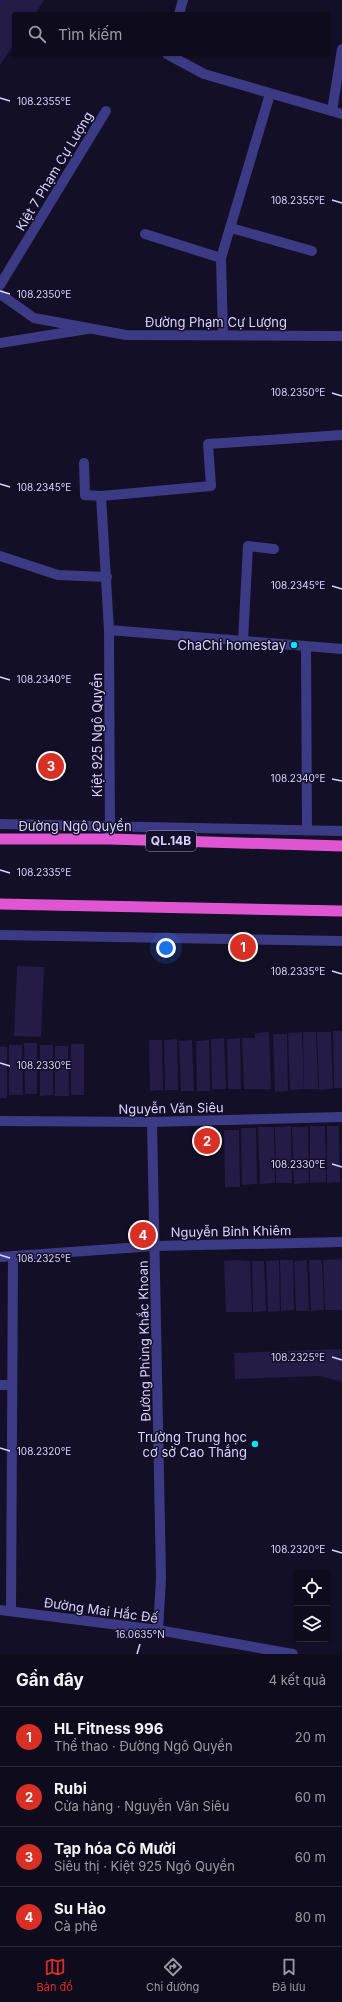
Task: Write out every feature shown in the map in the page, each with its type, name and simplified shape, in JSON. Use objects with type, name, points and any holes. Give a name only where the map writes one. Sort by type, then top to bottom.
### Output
[{"type":"highway","name":"Đường Ngô Quyền","points":[[0,839],[110,840],[342,846]]},
{"type":"highway","points":[[0,904],[342,911]]},
{"type":"street","points":[[180,12],[183,0]]},
{"type":"street","points":[[172,56],[204,74],[337,113],[342,49]]},
{"type":"street","points":[[223,335],[221,258],[270,94]]},
{"type":"street","name":"Kiệt 7 Phạm Cự Lượng","points":[[0,285],[106,111]]},
{"type":"street","points":[[231,228],[312,251]]},
{"type":"street","points":[[145,234],[221,258]]},
{"type":"street","name":"Đường Phạm Cự Lượng","points":[[0,294],[34,318],[126,334],[342,336]]},
{"type":"street","name":"Đường Phạm Cự Lượng","points":[[0,343],[90,328]]},
{"type":"street","points":[[84,463],[85,495],[101,496],[211,486],[208,444],[342,435]]},
{"type":"street","name":"Kiệt 925 Ngô Quyền","points":[[101,496],[109,630],[110,840]]},
{"type":"street","points":[[242,641],[248,546],[274,550]]},
{"type":"street","points":[[0,556],[58,575],[107,577]]},
{"type":"street","points":[[109,630],[342,648]]},
{"type":"street","points":[[306,646],[307,830]]},
{"type":"street","name":"Đường Ngô Quyền","points":[[0,824],[342,831]]},
{"type":"street","points":[[0,935],[342,941]]},
{"type":"street","name":"Nguyễn Văn Siêu","points":[[0,1121],[152,1122],[342,1117]]},
{"type":"street","name":"Đường Phùng Khắc Khoan","points":[[152,1122],[161,1578],[158,1630]]},
{"type":"street","name":"Nguyễn Bỉnh Khiêm","points":[[0,1257],[155,1246],[342,1242]]},
{"type":"street","points":[[11,1611],[14,1257]]},
{"type":"street","points":[[0,1385],[12,1385]]},
{"type":"street","name":"Đường Mai Hắc Đế","points":[[0,1610],[158,1630],[293,1654]]},
{"type":"building","points":[[0,0],[44,0],[36,12],[12,12],[12,47],[0,65]]},
{"type":"building","points":[[17,966],[44,967],[41,1037],[14,1036]]},
{"type":"building","points":[[333,1031],[342,1031],[342,1088],[334,1088]]},
{"type":"building","points":[[269,1032],[271,1089],[244,1089],[242,1038],[255,1038],[255,1033]]},
{"type":"building","points":[[302,1032],[304,1089],[290,1090],[288,1033]]},
{"type":"building","points":[[303,1032],[316,1032],[318,1089],[304,1089]]},
{"type":"building","points":[[317,1032],[331,1032],[333,1089],[319,1090]]},
{"type":"building","points":[[273,1034],[287,1034],[288,1091],[275,1092]]},
{"type":"building","points":[[224,1038],[226,1089],[212,1089],[211,1039]]},
{"type":"building","points":[[240,1038],[241,1089],[228,1089],[227,1039]]},
{"type":"building","points":[[177,1039],[178,1090],[165,1090],[164,1040]]},
{"type":"building","points":[[149,1040],[162,1040],[163,1090],[150,1091]]},
{"type":"building","points":[[192,1040],[194,1091],[181,1091],[179,1041]]},
{"type":"building","points":[[209,1040],[210,1091],[197,1091],[196,1041]]},
{"type":"building","points":[[24,1043],[37,1043],[37,1094],[25,1094]]},
{"type":"building","points":[[71,1044],[84,1044],[84,1095],[71,1095]]},
{"type":"building","points":[[9,1045],[22,1045],[23,1095],[9,1095]]},
{"type":"building","points":[[40,1045],[53,1045],[53,1095],[40,1096]]},
{"type":"building","points":[[55,1046],[68,1046],[69,1096],[55,1096]]},
{"type":"building","points":[[0,1047],[7,1047],[7,1098],[0,1098]]},
{"type":"building","points":[[291,1126],[292,1183],[276,1183],[275,1127]]},
{"type":"building","points":[[310,1126],[325,1126],[326,1182],[310,1183]]},
{"type":"building","points":[[327,1126],[339,1126],[340,1182],[327,1183]]},
{"type":"building","points":[[258,1127],[274,1127],[275,1183],[260,1184]]},
{"type":"building","points":[[292,1127],[308,1127],[309,1183],[294,1184]]},
{"type":"building","points":[[241,1128],[256,1128],[257,1184],[242,1185]]},
{"type":"building","points":[[224,1130],[239,1130],[240,1187],[225,1187]]},
{"type":"building","points":[[342,1259],[342,1310],[325,1310],[323,1260]]},
{"type":"building","points":[[279,1260],[280,1311],[268,1312],[266,1261]]},
{"type":"building","points":[[280,1260],[293,1260],[294,1310],[281,1311]]},
{"type":"building","points":[[307,1260],[309,1311],[296,1311],[294,1261]]},
{"type":"building","points":[[309,1260],[322,1260],[324,1310],[311,1311]]},
{"type":"building","points":[[224,1261],[250,1261],[252,1312],[226,1312]]},
{"type":"building","points":[[252,1261],[264,1261],[266,1311],[253,1312]]},
{"type":"building","points":[[341,1349],[342,1382],[320,1376],[235,1379],[234,1353]]},
{"type":"place","name":"ChaChi homestay","points":[[294,645]]},
{"type":"place","name":"Tạp hóa Cô Mười","points":[[51,766]]},
{"type":"place","name":"HL Fitness 996","points":[[243,947]]},
{"type":"place","name":"Rubi","points":[[207,1141]]},
{"type":"place","name":"Su Hào","points":[[143,1235]]},
{"type":"place","name":"Trường Trung học cơ sở Cao Thắng","points":[[255,1444]]}]
